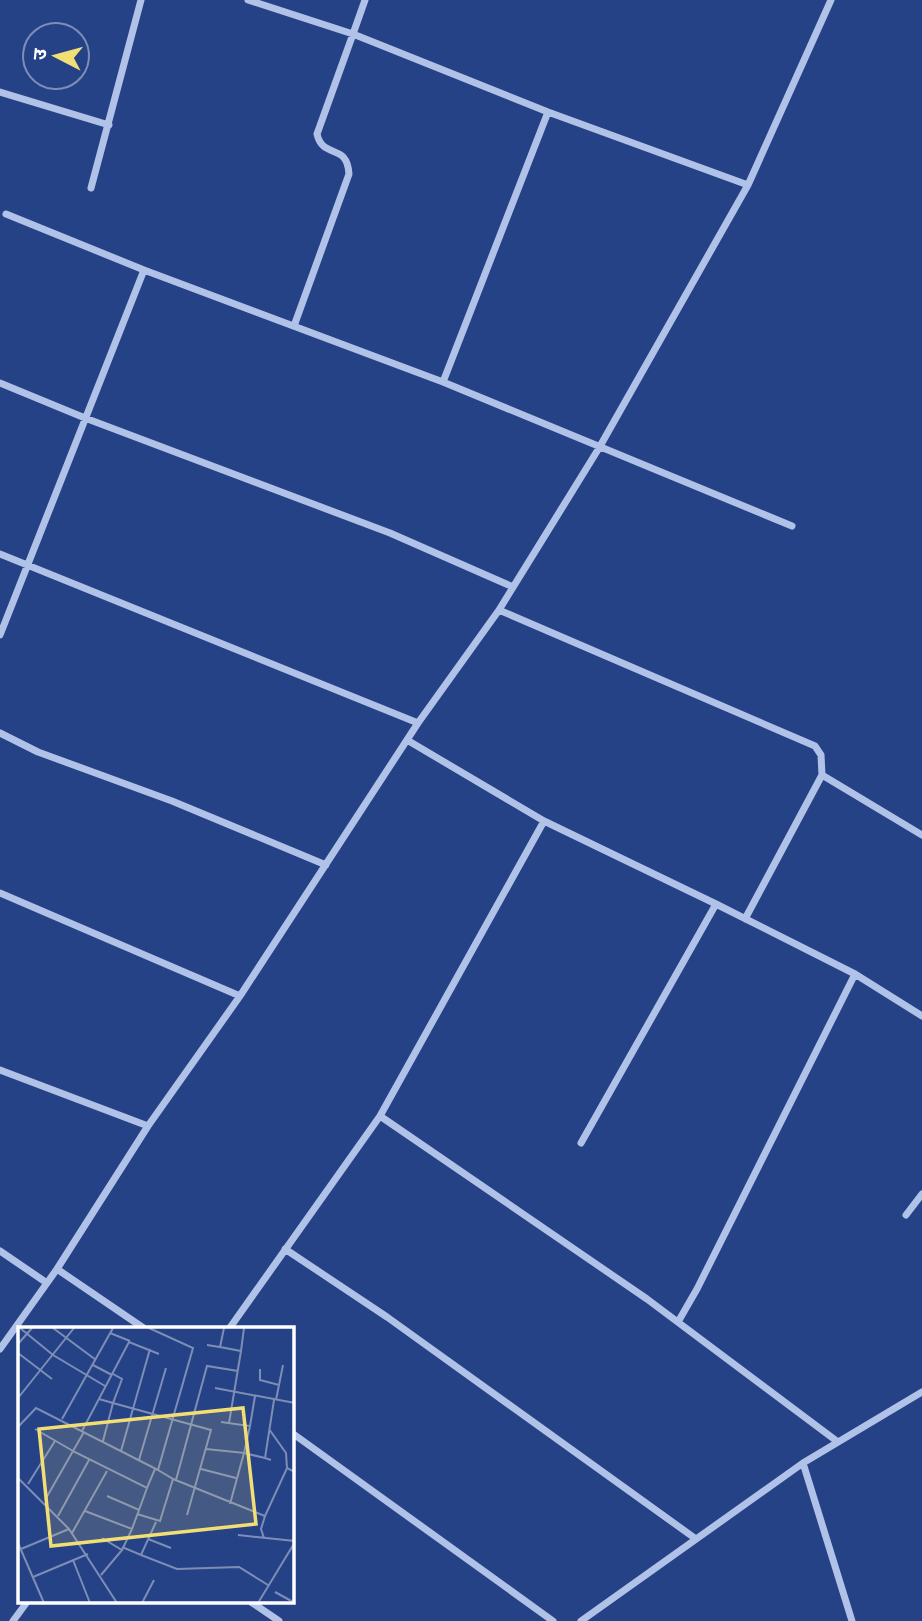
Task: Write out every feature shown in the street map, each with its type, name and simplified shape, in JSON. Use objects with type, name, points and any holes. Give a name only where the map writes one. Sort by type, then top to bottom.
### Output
[{"type":"street","points":[[91,188],[141,0]]},
{"type":"street","points":[[248,0],[353,34],[548,112],[748,186]]},
{"type":"street","points":[[294,326],[349,174],[348,162],[342,155],[324,148],[317,134],[365,0]]},
{"type":"street","points":[[0,1349],[57,1269],[148,1126],[240,996],[418,723],[499,610],[599,448],[748,186],[831,0]]},
{"type":"street","points":[[0,92],[109,125]]},
{"type":"street","points":[[443,382],[548,112]]},
{"type":"street","points":[[6,214],[144,270],[443,382],[792,526]]},
{"type":"street","points":[[0,635],[144,270]]},
{"type":"street","points":[[0,383],[85,418],[390,533],[513,587]]},
{"type":"street","points":[[0,554],[418,723]]},
{"type":"street","points":[[499,610],[815,747],[821,755],[822,775],[746,919]]},
{"type":"street","points":[[0,733],[38,752],[172,801],[326,865]]},
{"type":"street","points":[[407,740],[544,821],[855,974],[922,1016]]},
{"type":"street","points":[[822,775],[922,835]]},
{"type":"street","points":[[230,1327],[380,1116],[544,821]]},
{"type":"street","points":[[0,893],[240,996]]},
{"type":"street","points":[[581,1143],[716,904]]},
{"type":"street","points":[[678,1322],[855,974]]},
{"type":"street","points":[[0,1070],[148,1126]]},
{"type":"street","points":[[380,1116],[678,1322],[838,1442]]},
{"type":"street","points":[[906,1215],[922,1194]]},
{"type":"street","points":[[285,1249],[387,1317],[696,1539]]},
{"type":"street","points":[[0,1251],[47,1283]]},
{"type":"street","points":[[57,1269],[142,1327]]},
{"type":"street","points":[[581,1621],[803,1463],[922,1392]]},
{"type":"street","points":[[294,1434],[553,1621]]},
{"type":"street","points":[[803,1463],[852,1621]]},
{"type":"street","points":[[13,1621],[26,1604]]},
{"type":"street","points":[[254,1604],[279,1621]]}]
